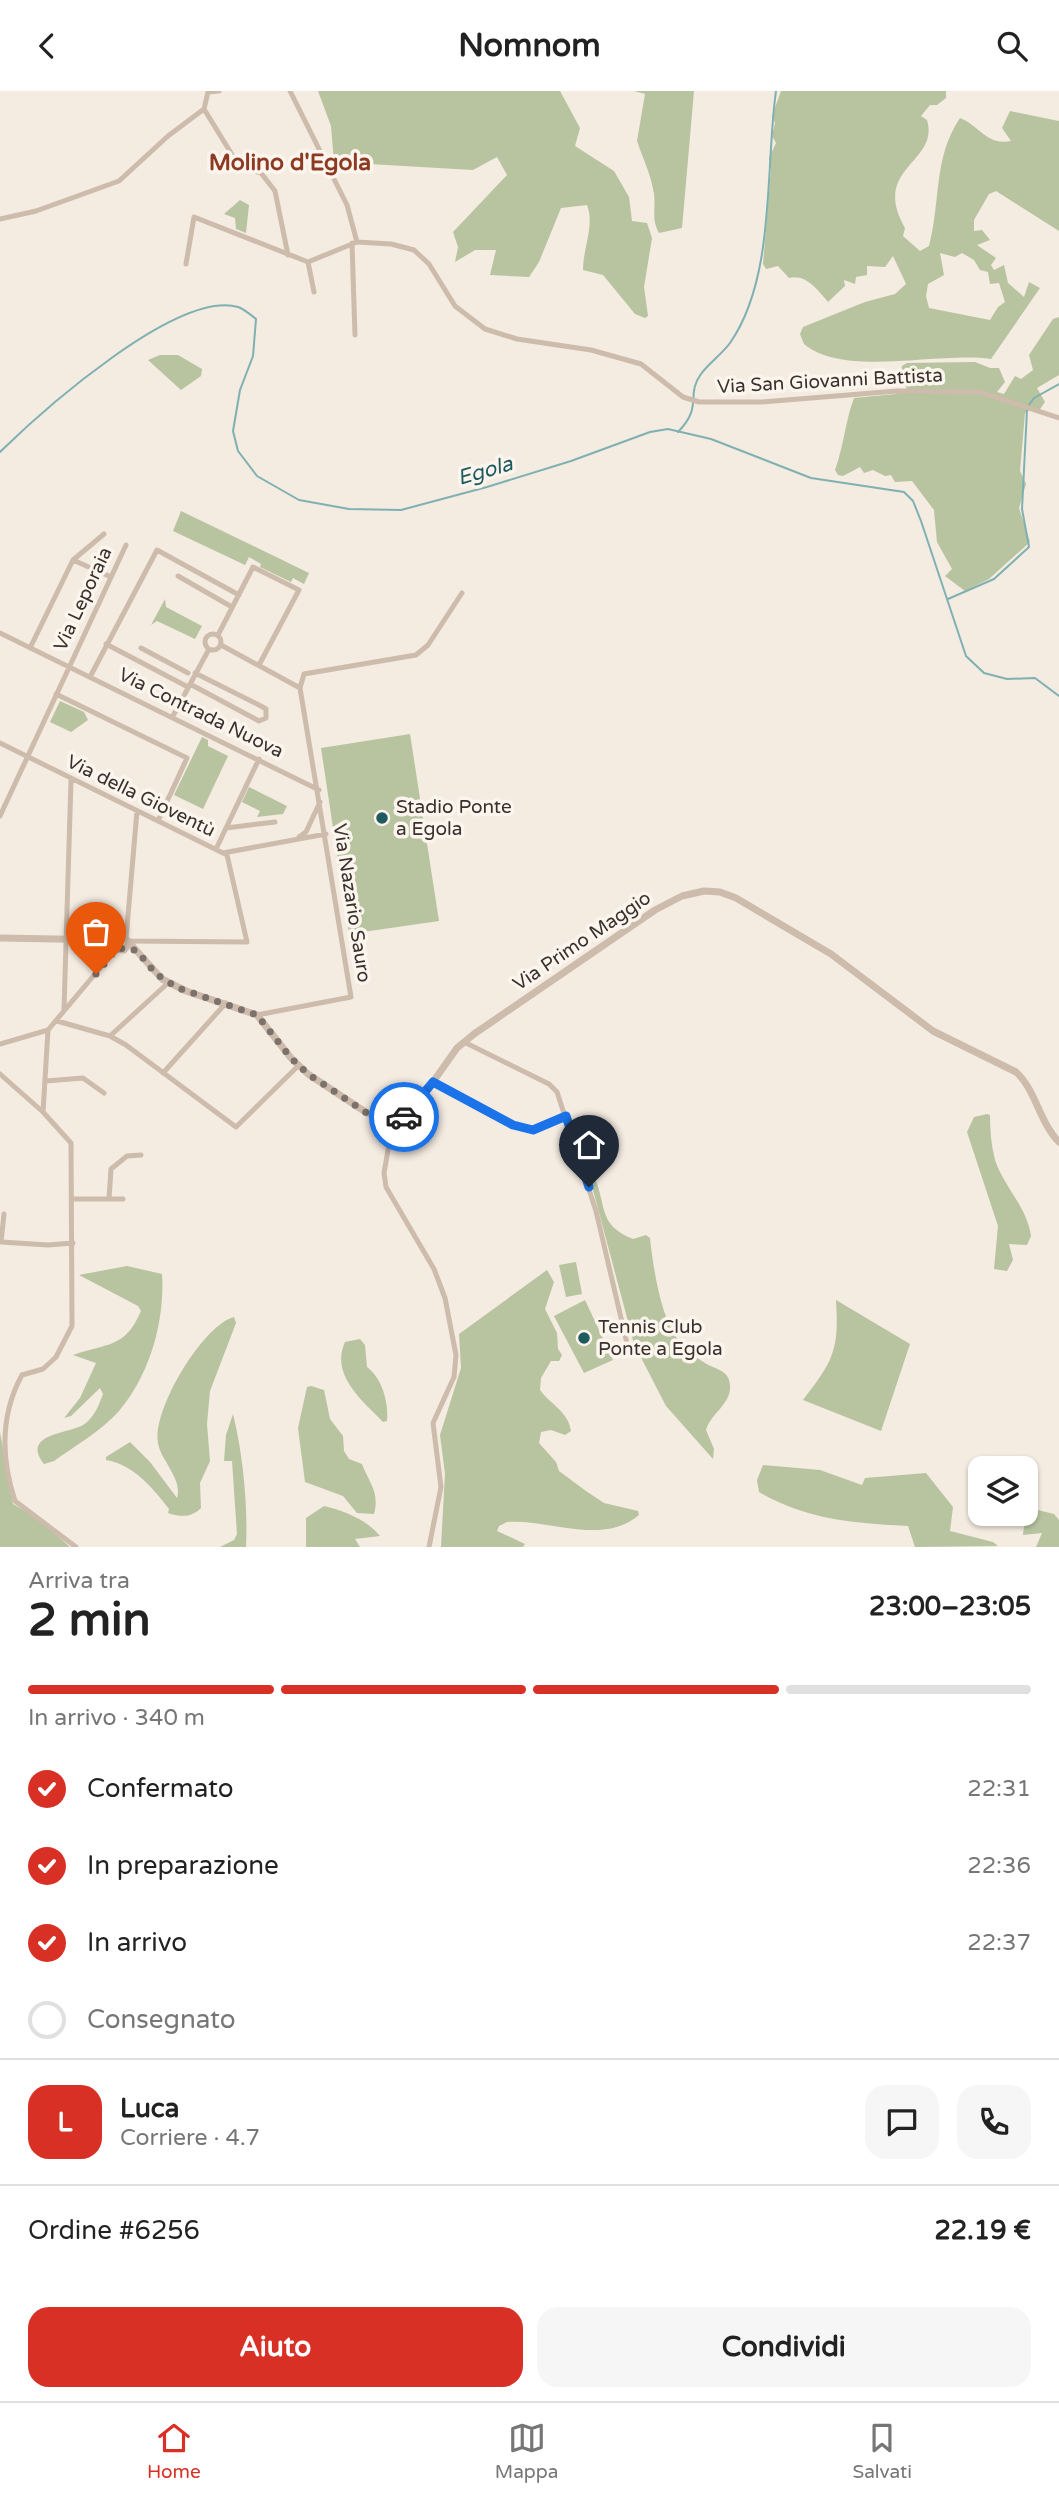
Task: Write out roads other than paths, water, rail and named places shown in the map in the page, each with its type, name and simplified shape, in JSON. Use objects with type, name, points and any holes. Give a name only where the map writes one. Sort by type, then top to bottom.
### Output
[{"type":"street","points":[[219,91],[207,91],[204,109],[239,166],[261,173],[275,191],[288,255]]},
{"type":"street","points":[[290,91],[347,205],[354,242],[355,335]]},
{"type":"street","points":[[0,219],[37,211],[119,181],[168,136],[204,109]]},
{"type":"street","points":[[186,264],[194,217],[308,262],[354,242]]},
{"type":"street","name":"Via San Giovanni Battista","points":[[354,242],[391,244],[414,250],[429,264],[455,306],[485,329],[517,339],[591,351],[641,364],[697,402],[948,391],[990,394],[1059,418]]},
{"type":"street","points":[[308,262],[314,292]]},
{"type":"street","points":[[30,648],[73,560],[104,534]]},
{"type":"street","name":"Via Leporaia","points":[[0,816],[126,545]]},
{"type":"street","points":[[90,677],[157,550],[239,595]]},
{"type":"street","points":[[73,560],[111,577]]},
{"type":"street","points":[[259,665],[299,590],[253,567],[218,635],[221,645],[300,688],[304,674],[415,655],[428,645],[462,593]]},
{"type":"street","points":[[178,576],[232,607]]},
{"type":"street","points":[[199,588],[205,577]]},
{"type":"street","name":"Via Leporaia","points":[[0,633],[69,666]]},
{"type":"street","points":[[209,649],[205,643],[207,636],[218,635]]},
{"type":"street","points":[[106,645],[259,720],[266,718],[266,709],[195,673]]},
{"type":"street","points":[[173,716],[209,649],[221,645]]},
{"type":"street","points":[[141,648],[188,673]]},
{"type":"street","points":[[155,670],[160,659]]},
{"type":"street","name":"Via Contrada Nuova","points":[[69,666],[318,790]]},
{"type":"street","name":"Via Nazario Sauro","points":[[257,1015],[351,997],[300,688]]},
{"type":"street","points":[[56,694],[187,758],[158,821]]},
{"type":"street","name":"Via della Gioventù","points":[[0,743],[216,849],[230,861],[247,942],[127,943]]},
{"type":"street","points":[[216,849],[259,759]]},
{"type":"street","points":[[65,1009],[71,780]]},
{"type":"street","name":"Via Nazario Sauro","points":[[296,839],[306,832],[320,802]]},
{"type":"street","points":[[127,943],[137,811]]},
{"type":"street","points":[[226,828],[275,822]]},
{"type":"street","points":[[223,853],[326,834]]},
{"type":"street","name":"Via Primo Maggio","points":[[393,1121],[410,1113],[464,1042],[661,906],[689,893],[716,891],[736,898],[831,954],[949,1040],[1016,1072],[1025,1083],[1047,1127],[1059,1142]]},
{"type":"street","points":[[0,938],[90,939],[113,945],[127,943],[168,983],[257,1015],[299,1065],[367,1113],[384,1121],[393,1121],[384,1173],[386,1187],[434,1269],[445,1298],[456,1355],[454,1377],[433,1423],[441,1487],[429,1547]]},
{"type":"street","points":[[0,1044],[48,1030],[113,945]]},
{"type":"street","points":[[110,1036],[168,983]]},
{"type":"street","points":[[163,1073],[226,1003]]},
{"type":"street","points":[[57,1021],[110,1036],[236,1127],[299,1065]]},
{"type":"street","points":[[43,1112],[48,1030]]},
{"type":"street","points":[[464,1042],[550,1084],[557,1092],[596,1211],[629,1352]]},
{"type":"street","points":[[0,1075],[43,1112],[71,1143],[72,1326],[56,1357],[43,1369],[22,1375],[12,1390],[2,1424],[15,1501],[76,1547]]},
{"type":"street","points":[[46,1081],[83,1077],[104,1093]]},
{"type":"street","points":[[433,1082],[513,1125],[533,1130],[566,1116]]},
{"type":"street","points":[[109,1199],[111,1169],[127,1156],[141,1155]]},
{"type":"street","points":[[73,1199],[123,1199]]},
{"type":"street","points":[[4,1214],[1,1242],[48,1245],[73,1243]]},
{"type":"waterway","points":[[678,432],[690,415],[696,382],[730,343],[745,316],[755,287],[766,221],[776,91]]},
{"type":"waterway","name":"Egola","points":[[0,452],[78,384],[147,335],[181,317],[212,307],[238,307],[256,319],[253,356],[240,390],[233,431],[238,451],[257,476],[299,500],[349,509],[401,510],[571,461],[650,432],[668,429],[711,439],[811,478],[904,492],[913,501],[921,521],[966,656],[984,673],[1007,679],[1035,678],[1059,696]]},
{"type":"waterway","points":[[1029,405],[1034,398],[1059,384]]},
{"type":"waterway","points":[[948,599],[994,579],[1029,547],[1022,509],[1027,410]]},
{"type":"place","name":"Stadio Ponte a Egola","points":[[382,818]]},
{"type":"place","name":"Tennis Club Ponte a Egola","points":[[584,1338]]},
{"type":"district","name":"Molino d'Egola","points":[[290,163]]}]
